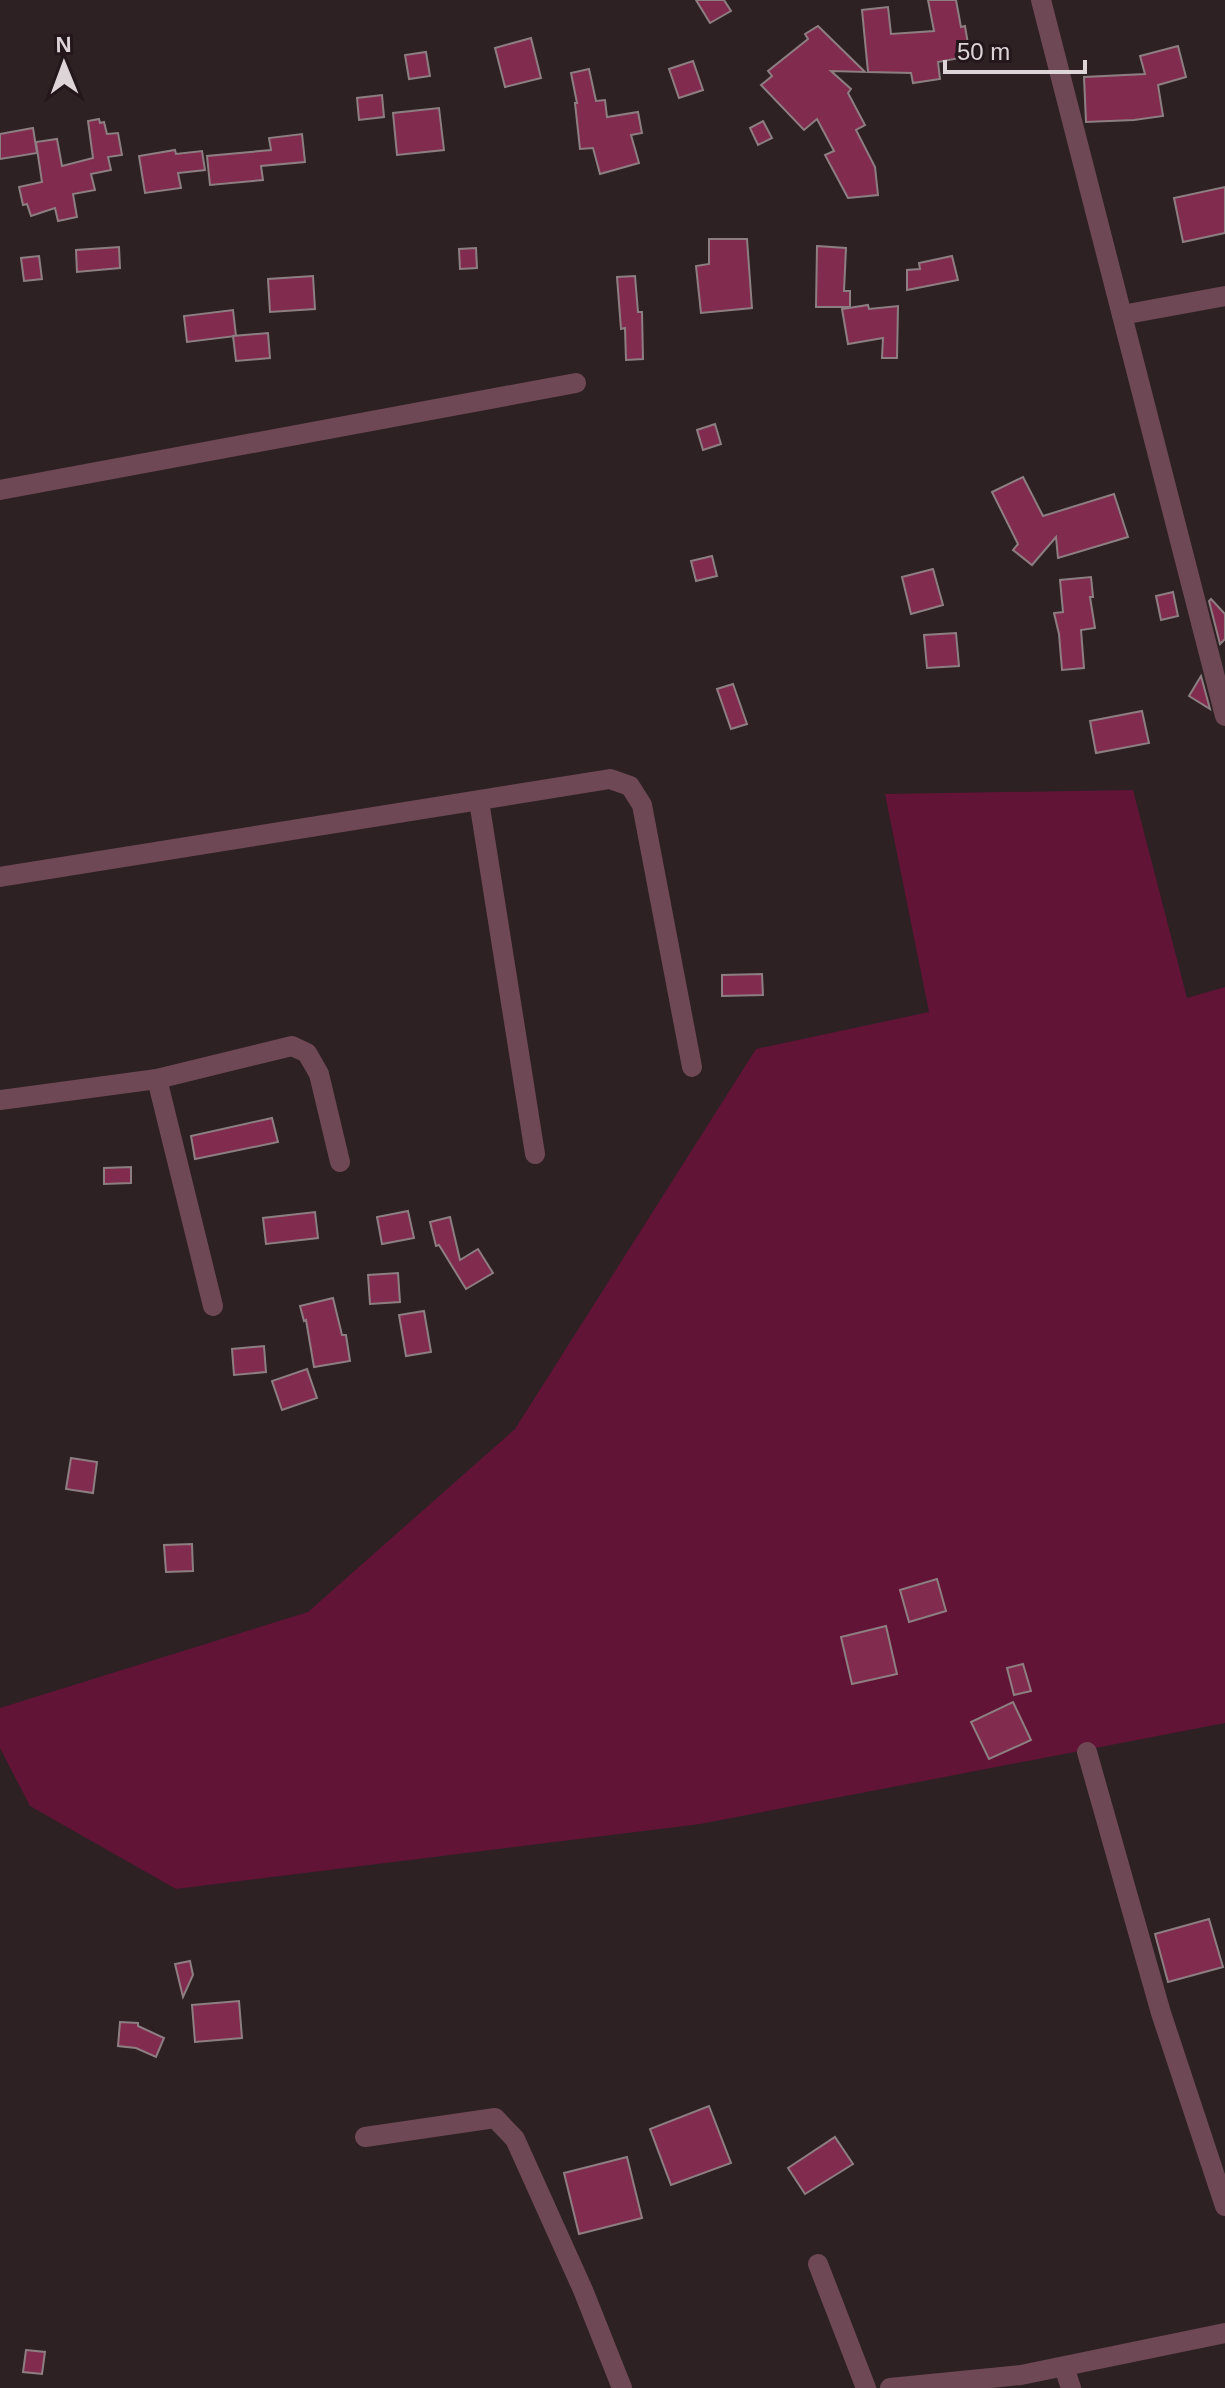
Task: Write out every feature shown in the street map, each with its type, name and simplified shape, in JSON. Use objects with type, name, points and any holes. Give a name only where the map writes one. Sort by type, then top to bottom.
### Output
[{"type":"street","points":[[1041,0],[1225,716]]},
{"type":"street","points":[[1122,315],[1225,296]]},
{"type":"street","points":[[0,490],[576,383]]},
{"type":"street","points":[[0,877],[610,779],[630,786],[642,805],[692,1067]]},
{"type":"street","points":[[479,801],[535,1154]]},
{"type":"street","points":[[0,1100],[157,1079],[292,1046],[307,1053],[319,1074],[340,1162]]},
{"type":"street","points":[[157,1079],[213,1306]]},
{"type":"street","points":[[1087,1752],[1161,2013],[1225,2206]]},
{"type":"street","points":[[365,2137],[495,2118],[507,2127],[583,2290],[622,2388]]},
{"type":"street","points":[[818,2264],[866,2388]]},
{"type":"street","points":[[890,2388],[1021,2375],[1225,2333]]},
{"type":"street","points":[[1064,2367],[1071,2388]]},
{"type":"shaded area","points":[[1133,790],[1187,998],[1225,987],[1225,1723],[700,1824],[176,1889],[30,1806],[0,1748],[0,1708],[308,1612],[515,1429],[756,1049],[929,1012],[885,794]]},
{"type":"building","points":[[696,0],[724,0],[731,11],[710,23]]},
{"type":"building","points":[[928,0],[956,0],[961,27],[965,26],[970,56],[938,62],[940,79],[913,83],[911,73],[868,72],[862,10],[888,7],[891,34],[934,31]]},
{"type":"building","points":[[818,26],[865,72],[831,71],[851,89],[848,93],[865,125],[856,130],[875,167],[878,195],[848,198],[825,155],[834,151],[817,119],[804,130],[761,85],[772,76],[768,71],[808,39],[805,34]]},
{"type":"building","points":[[531,38],[541,78],[505,87],[495,48]]},
{"type":"building","points":[[1178,46],[1186,77],[1158,85],[1163,116],[1086,122],[1084,77],[1145,74],[1140,56]]},
{"type":"building","points":[[426,52],[430,76],[409,79],[405,55]]},
{"type":"building","points":[[693,61],[703,90],[679,98],[669,69]]},
{"type":"building","points":[[589,69],[596,101],[605,100],[607,117],[638,112],[642,133],[631,135],[639,163],[600,174],[593,148],[580,149],[577,103],[571,73]]},
{"type":"building","points":[[382,95],[384,117],[359,120],[357,98]]},
{"type":"building","points":[[439,108],[444,150],[397,155],[393,113]]},
{"type":"building","points":[[99,119],[100,123],[104,122],[107,134],[118,133],[122,155],[108,157],[111,170],[91,174],[95,190],[73,194],[77,217],[58,221],[55,208],[31,216],[27,204],[23,205],[19,187],[42,182],[36,142],[57,139],[62,166],[93,158],[88,121]]},
{"type":"building","points":[[763,121],[772,138],[758,145],[750,128]]},
{"type":"building","points":[[33,128],[37,153],[0,159],[0,134]]},
{"type":"building","points":[[302,134],[305,162],[261,166],[263,180],[210,185],[207,156],[271,150],[269,138]]},
{"type":"building","points":[[175,150],[176,154],[202,151],[205,170],[178,173],[181,188],[145,193],[139,156]]},
{"type":"building","points":[[1225,187],[1225,233],[1183,242],[1174,198]]},
{"type":"building","points":[[709,239],[747,239],[752,308],[701,313],[696,266],[709,264]]},
{"type":"building","points":[[817,246],[846,248],[844,291],[850,291],[850,307],[816,307]]},
{"type":"building","points":[[119,247],[120,268],[77,272],[76,250]]},
{"type":"building","points":[[476,248],[477,268],[460,269],[459,249]]},
{"type":"building","points":[[39,256],[42,279],[24,281],[21,258]]},
{"type":"building","points":[[952,256],[958,280],[907,290],[907,270],[920,269],[919,263]]},
{"type":"building","points":[[313,276],[315,309],[270,312],[268,279]]},
{"type":"building","points":[[635,276],[638,312],[642,312],[643,359],[626,360],[625,328],[621,329],[617,277]]},
{"type":"building","points":[[868,305],[869,309],[898,306],[897,358],[882,358],[883,338],[848,344],[842,309]]},
{"type":"building","points":[[233,310],[236,336],[187,342],[184,316]]},
{"type":"building","points":[[268,333],[270,358],[236,361],[233,336]]},
{"type":"building","points":[[715,424],[721,444],[703,450],[697,430]]},
{"type":"building","points":[[1023,477],[1043,516],[1114,494],[1128,537],[1058,558],[1056,537],[1032,565],[1013,550],[1018,544],[992,492]]},
{"type":"building","points":[[712,556],[717,576],[696,581],[691,561]]},
{"type":"building","points":[[933,569],[943,605],[911,614],[902,577]]},
{"type":"building","points":[[1091,577],[1093,597],[1090,597],[1095,628],[1081,630],[1084,668],[1062,670],[1054,613],[1063,612],[1060,580]]},
{"type":"building","points":[[1173,592],[1178,616],[1161,620],[1156,596]]},
{"type":"building","points":[[1211,599],[1225,614],[1225,639],[1220,644],[1209,601]]},
{"type":"building","points":[[956,633],[959,666],[927,668],[924,635]]},
{"type":"building","points":[[1201,676],[1210,709],[1189,696]]},
{"type":"building","points":[[733,684],[747,724],[731,729],[717,689]]},
{"type":"building","points":[[1142,711],[1149,743],[1096,753],[1090,721]]},
{"type":"building","points":[[762,974],[763,995],[722,996],[722,975]]},
{"type":"building","points":[[272,1118],[278,1142],[195,1159],[191,1136]]},
{"type":"building","points":[[131,1167],[131,1183],[104,1184],[104,1168]]},
{"type":"building","points":[[408,1211],[414,1238],[382,1244],[377,1217]]},
{"type":"building","points":[[315,1212],[318,1238],[266,1244],[263,1218]]},
{"type":"building","points":[[450,1217],[460,1260],[478,1249],[493,1273],[466,1289],[439,1245],[436,1246],[430,1222]]},
{"type":"building","points":[[398,1273],[400,1302],[370,1304],[368,1275]]},
{"type":"building","points":[[333,1298],[342,1335],[346,1335],[350,1361],[314,1367],[306,1320],[300,1306]]},
{"type":"building","points":[[424,1311],[431,1352],[406,1356],[399,1315]]},
{"type":"building","points":[[264,1346],[266,1372],[234,1375],[232,1349]]},
{"type":"building","points":[[307,1369],[317,1398],[282,1410],[272,1381]]},
{"type":"building","points":[[71,1458],[97,1462],[93,1493],[66,1489]]},
{"type":"building","points":[[192,1544],[193,1571],[166,1572],[164,1545]]},
{"type":"building","points":[[937,1579],[946,1611],[909,1622],[900,1590]]},
{"type":"building","points":[[886,1626],[897,1674],[852,1684],[841,1637]]},
{"type":"building","points":[[1023,1664],[1031,1691],[1014,1695],[1007,1668]]},
{"type":"building","points":[[1013,1702],[1031,1740],[989,1759],[971,1722]]},
{"type":"building","points":[[1209,1919],[1223,1967],[1168,1982],[1155,1934]]},
{"type":"building","points":[[190,1961],[193,1975],[183,1997],[175,1964]]},
{"type":"building","points":[[239,2001],[242,2038],[195,2042],[192,2005]]},
{"type":"building","points":[[120,2022],[138,2023],[138,2026],[164,2038],[156,2057],[136,2048],[118,2046]]},
{"type":"building","points":[[709,2106],[731,2163],[671,2185],[650,2129]]},
{"type":"building","points":[[835,2137],[853,2164],[805,2194],[788,2168]]},
{"type":"building","points":[[627,2157],[642,2218],[579,2234],[564,2173]]},
{"type":"building","points":[[26,2350],[45,2352],[42,2374],[23,2372]]}]
